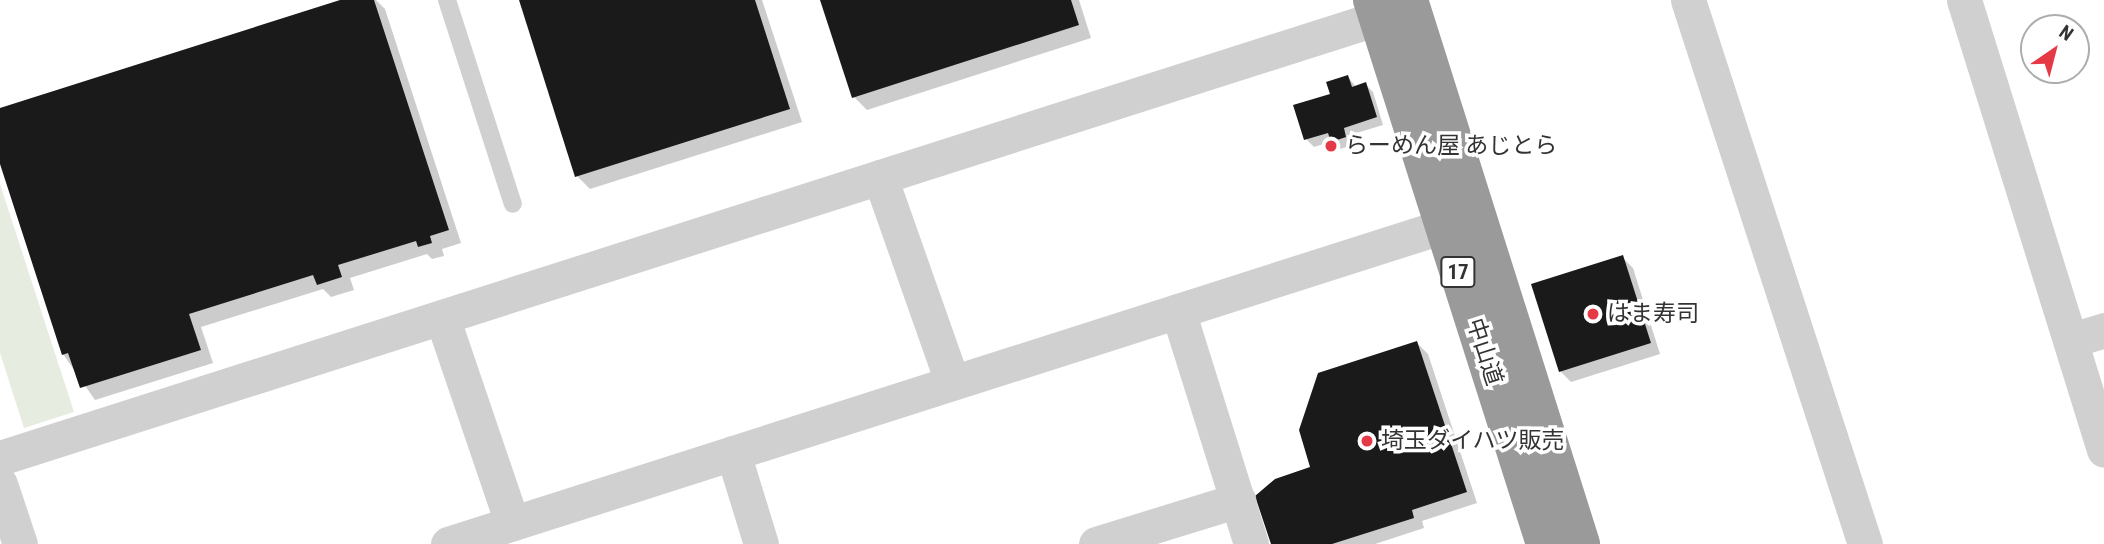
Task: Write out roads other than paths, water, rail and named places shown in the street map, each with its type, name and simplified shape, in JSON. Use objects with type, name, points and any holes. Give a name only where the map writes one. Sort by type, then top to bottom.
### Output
[{"type":"highway","name":"中山道","points":[[1386,6],[1444,226],[1545,544]]},
{"type":"highway","name":"中山道","points":[[1386,6],[1581,544]]},
{"type":"street","points":[[1688,0],[1865,544]]},
{"type":"street","points":[[1964,0],[2088,335],[2104,450]]},
{"type":"street","points":[[0,458],[880,177],[1386,6]]},
{"type":"street","points":[[880,177],[952,383]]},
{"type":"street","points":[[448,544],[1444,226]]},
{"type":"street","points":[[1178,311],[1251,544]]},
{"type":"street","points":[[442,317],[512,523]]},
{"type":"street","points":[[733,453],[761,544]]},
{"type":"street","points":[[0,484],[20,544]]},
{"type":"street","points":[[1096,544],[1238,500]]},
{"type":"lane","points":[[447,0],[513,204]]},
{"type":"place","name":"らーめん屋 あじとら","points":[[1331,146]]},
{"type":"place","name":"はま寿司","points":[[1593,314]]},
{"type":"place","name":"埼玉ダイハツ販売","points":[[1367,441]]}]
